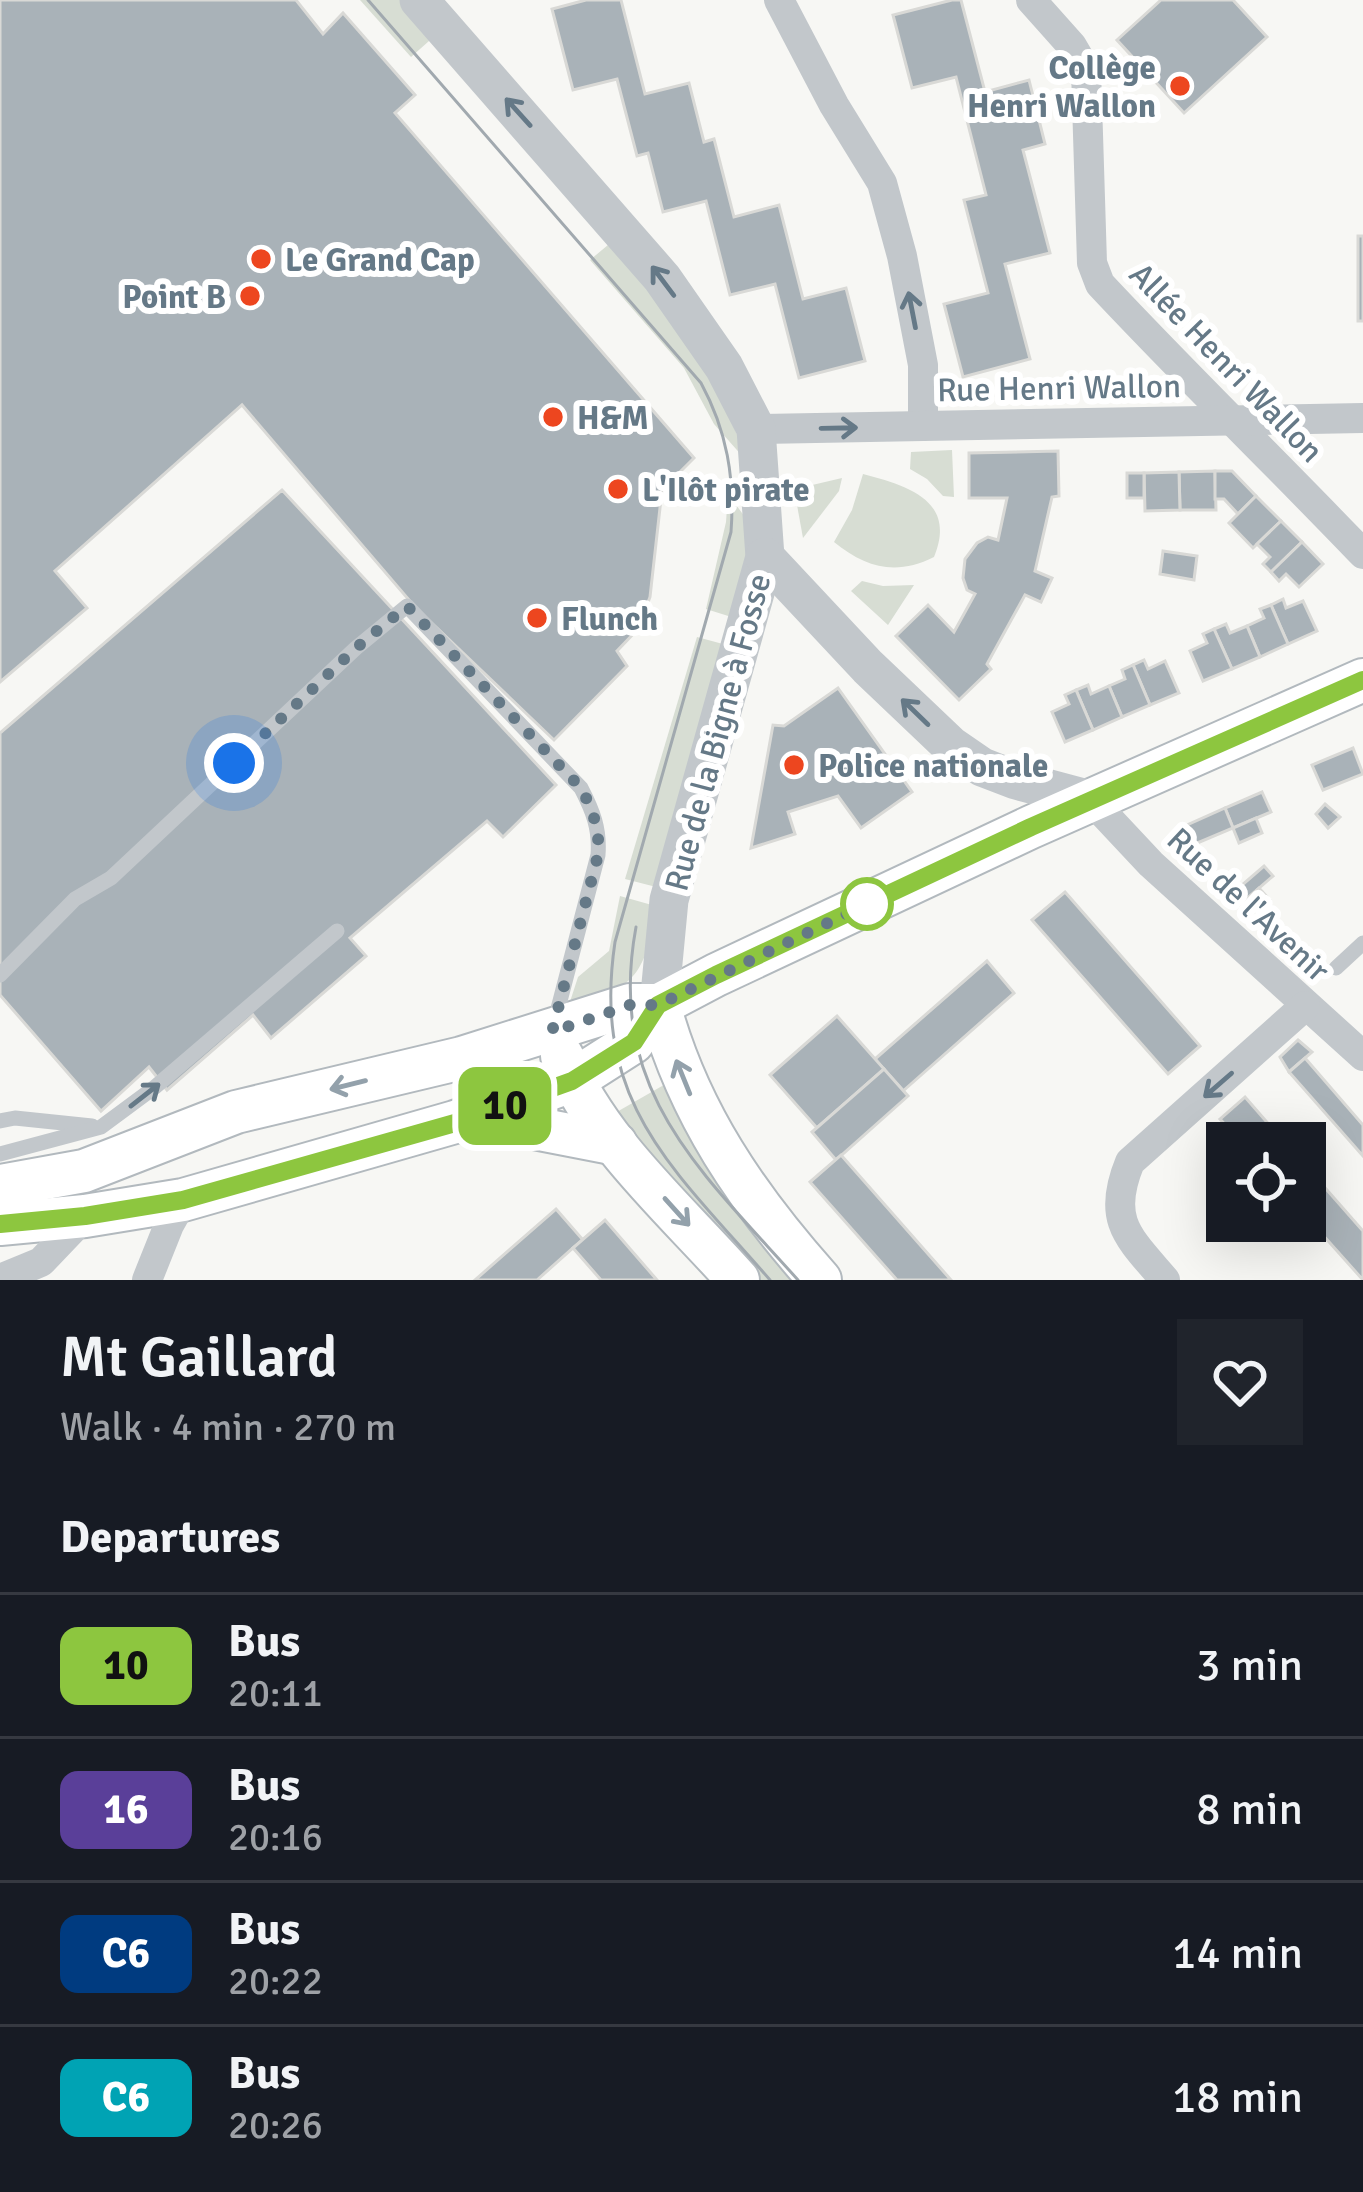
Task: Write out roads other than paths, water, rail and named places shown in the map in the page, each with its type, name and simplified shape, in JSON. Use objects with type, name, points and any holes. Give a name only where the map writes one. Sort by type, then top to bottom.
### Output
[{"type":"main road","points":[[0,1186],[84,1171],[236,1112],[552,1032],[630,1005],[658,1005],[1090,800],[1363,680]]},
{"type":"main road","points":[[0,1224],[183,1200],[455,1123],[572,1081],[634,1042],[658,1005]]},
{"type":"main road","points":[[658,1005],[690,1095],[716,1145],[773,1227],[820,1280]]},
{"type":"main road","points":[[552,1032],[572,1081],[616,1144],[738,1280]]},
{"type":"main road","points":[[455,1123],[514,1124],[616,1144]]},
{"type":"street","name":"Rue de la Bigne à Fosse","points":[[420,0],[662,278],[724,368],[756,429],[765,556],[669,900],[658,1005]]},
{"type":"street","points":[[778,0],[881,183],[902,256],[922,365],[923,426]]},
{"type":"street","name":"Allée Henri Wallon","points":[[1031,0],[1072,46],[1086,70],[1092,262],[1100,284],[1195,388],[1363,554]]},
{"type":"street","name":"Rue Henri Wallon","points":[[756,429],[1363,418]]},
{"type":"street","points":[[765,556],[868,667],[950,745],[982,767],[1090,800]]},
{"type":"street","name":"Rue de l'Avenir","points":[[1090,800],[1151,864],[1363,1057]]},
{"type":"street","points":[[1165,1280],[1132,1241],[1122,1219],[1119,1190],[1130,1162],[1305,1006]]},
{"type":"street","points":[[147,1280],[183,1200]]},
{"type":"street","points":[[0,1279],[41,1262],[85,1216]]},
{"type":"lane","points":[[0,975],[75,898],[111,878],[407,606],[581,788],[594,812],[598,855],[552,1032]]},
{"type":"lane","points":[[0,1154],[101,1127],[154,1088],[337,931]]},
{"type":"lane","points":[[1336,968],[1363,943]]},
{"type":"lane","points":[[0,1101],[7,1119],[101,1127]]},
{"type":"tram line","points":[[368,0],[701,383],[723,437],[732,493],[731,532],[615,942],[611,998],[615,1047],[647,1129],[701,1203],[770,1280]]},
{"type":"tram line","points":[[636,927],[630,984],[635,1035],[648,1081],[695,1163],[798,1280]]},
{"type":"place","name":"Collège Henri Wallon","points":[[1180,86]]},
{"type":"place","name":"Le Grand Cap","points":[[261,259]]},
{"type":"place","name":"Point B","points":[[250,296]]},
{"type":"place","name":"H&M","points":[[553,417]]},
{"type":"place","name":"L'Ilôt pirate","points":[[618,489]]},
{"type":"place","name":"Flunch","points":[[537,618]]},
{"type":"place","name":"Police nationale","points":[[794,765]]}]
